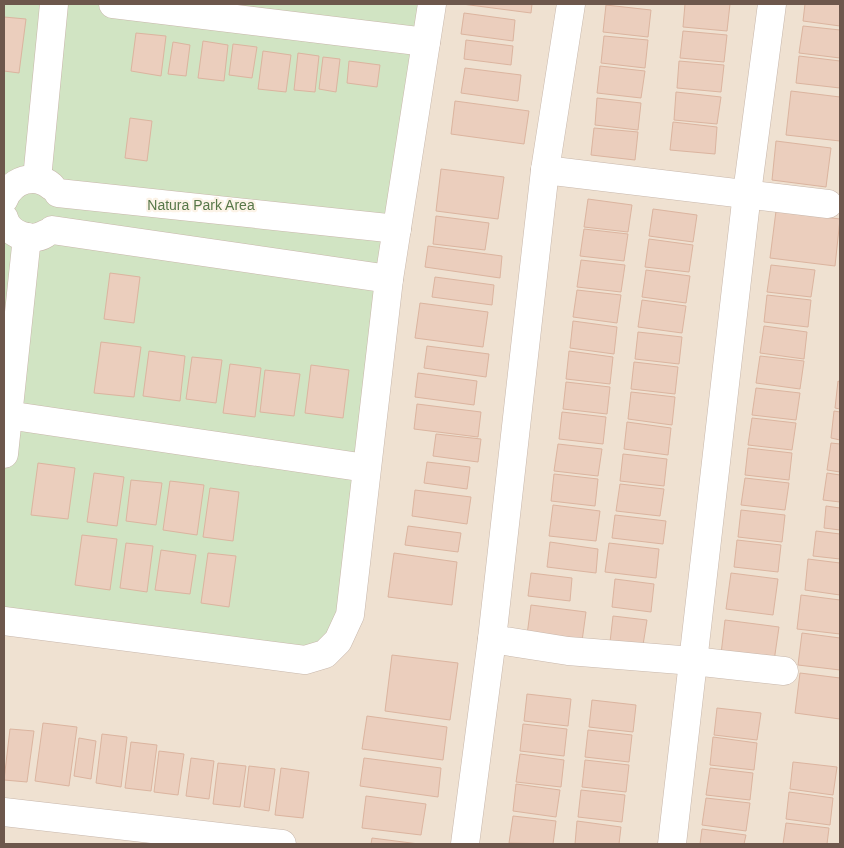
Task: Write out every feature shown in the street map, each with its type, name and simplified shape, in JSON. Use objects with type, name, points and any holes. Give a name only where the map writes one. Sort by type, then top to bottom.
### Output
[{"type":"street","points":[[4,454],[21,207],[54,4]]},
{"type":"street","points":[[113,4],[426,42]]},
{"type":"street","points":[[4,621],[304,660],[325,654],[338,640],[350,615],[389,279],[432,4]]},
{"type":"street","points":[[465,844],[492,639],[545,170],[572,4]]},
{"type":"street","points":[[672,844],[747,193],[772,4]]},
{"type":"street","points":[[545,170],[828,204]]},
{"type":"street","points":[[21,207],[397,229]]},
{"type":"street","points":[[21,207],[389,279]]},
{"type":"street","points":[[5,418],[366,468]]},
{"type":"street","points":[[492,639],[568,651],[694,661],[784,671]]},
{"type":"street","points":[[4,812],[282,844]]},
{"type":"shaded area","points":[[4,4],[840,4],[840,844],[4,844]]},
{"type":"green space","name":"Natura Park Area","points":[[4,4],[432,4],[350,615],[325,654],[4,621]]},
{"type":"building","points":[[462,4],[532,4],[531,13]]},
{"type":"building","points":[[685,4],[730,4],[727,31],[683,27]]},
{"type":"building","points":[[805,4],[840,4],[840,26],[803,21]]},
{"type":"building","points":[[606,5],[651,10],[648,37],[603,32]]},
{"type":"building","points":[[464,13],[515,20],[513,41],[461,34]]},
{"type":"building","points":[[4,17],[26,19],[19,73],[4,71]]},
{"type":"building","points":[[803,26],[840,30],[840,58],[799,53]]},
{"type":"building","points":[[683,31],[727,35],[724,62],[680,58]]},
{"type":"building","points":[[136,33],[166,36],[161,76],[131,71]]},
{"type":"building","points":[[604,36],[648,40],[645,68],[601,63]]},
{"type":"building","points":[[466,40],[513,46],[511,65],[464,59]]},
{"type":"building","points":[[203,41],[228,45],[224,81],[198,78]]},
{"type":"building","points":[[173,42],[190,45],[186,76],[168,74]]},
{"type":"building","points":[[233,44],[257,47],[252,78],[229,75]]},
{"type":"building","points":[[263,51],[291,55],[286,92],[258,89]]},
{"type":"building","points":[[298,53],[319,56],[315,92],[294,90]]},
{"type":"building","points":[[799,56],[840,61],[840,88],[796,83]]},
{"type":"building","points":[[323,57],[340,59],[336,92],[319,89]]},
{"type":"building","points":[[349,61],[380,65],[377,87],[347,83]]},
{"type":"building","points":[[679,61],[724,65],[721,92],[677,88]]},
{"type":"building","points":[[600,66],[645,71],[641,98],[597,93]]},
{"type":"building","points":[[465,68],[521,75],[518,101],[461,93]]},
{"type":"building","points":[[791,91],[840,97],[840,141],[786,135]]},
{"type":"building","points":[[676,92],[721,97],[717,124],[674,120]]},
{"type":"building","points":[[597,98],[641,103],[638,130],[595,125]]},
{"type":"building","points":[[455,101],[529,111],[524,144],[451,134]]},
{"type":"building","points":[[130,118],[152,121],[147,161],[125,158]]},
{"type":"building","points":[[673,122],[717,127],[715,154],[670,150]]},
{"type":"building","points":[[594,128],[638,132],[635,160],[591,155]]},
{"type":"building","points":[[776,141],[831,148],[826,187],[772,180]]},
{"type":"building","points":[[441,169],[504,177],[498,219],[436,211]]},
{"type":"building","points":[[588,199],[632,205],[628,232],[584,227]]},
{"type":"building","points":[[653,209],[697,215],[693,242],[649,236]]},
{"type":"building","points":[[776,211],[840,219],[835,266],[770,258]]},
{"type":"building","points":[[436,216],[489,223],[485,250],[433,244]]},
{"type":"building","points":[[584,229],[628,234],[624,261],[580,256]]},
{"type":"building","points":[[649,239],[693,245],[689,272],[645,267]]},
{"type":"building","points":[[428,246],[502,256],[500,278],[425,267]]},
{"type":"building","points":[[581,260],[625,265],[621,292],[577,287]]},
{"type":"building","points":[[771,265],[815,270],[811,297],[767,292]]},
{"type":"building","points":[[646,270],[690,276],[686,303],[642,297]]},
{"type":"building","points":[[110,273],[140,277],[134,323],[104,319]]},
{"type":"building","points":[[435,277],[494,285],[492,305],[432,297]]},
{"type":"building","points":[[577,290],[621,295],[617,323],[573,317]]},
{"type":"building","points":[[767,295],[811,300],[808,327],[764,322]]},
{"type":"building","points":[[642,300],[686,306],[682,333],[638,327]]},
{"type":"building","points":[[420,303],[488,312],[483,347],[415,338]]},
{"type":"building","points":[[573,321],[617,327],[614,354],[570,348]]},
{"type":"building","points":[[764,326],[807,332],[804,359],[760,353]]},
{"type":"building","points":[[638,332],[682,337],[679,364],[635,359]]},
{"type":"building","points":[[101,342],[141,347],[134,397],[94,393]]},
{"type":"building","points":[[427,346],[489,354],[486,377],[424,368]]},
{"type":"building","points":[[149,351],[185,356],[180,401],[143,396]]},
{"type":"building","points":[[569,351],[613,357],[610,384],[566,379]]},
{"type":"building","points":[[760,356],[804,361],[800,389],[756,383]]},
{"type":"building","points":[[192,357],[222,360],[216,403],[186,399]]},
{"type":"building","points":[[634,362],[678,367],[675,394],[631,389]]},
{"type":"building","points":[[230,364],[261,368],[255,417],[223,413]]},
{"type":"building","points":[[311,365],[349,370],[343,418],[305,413]]},
{"type":"building","points":[[265,370],[300,374],[294,416],[260,412]]},
{"type":"building","points":[[418,373],[477,381],[474,405],[415,397]]},
{"type":"building","points":[[838,381],[840,382],[840,409],[835,408]]},
{"type":"building","points":[[566,382],[610,387],[607,414],[563,409]]},
{"type":"building","points":[[756,388],[800,393],[796,420],[752,415]]},
{"type":"building","points":[[631,392],[675,397],[672,425],[628,419]]},
{"type":"building","points":[[417,404],[481,412],[478,437],[414,429]]},
{"type":"building","points":[[834,411],[840,412],[840,440],[831,438]]},
{"type":"building","points":[[562,412],[606,417],[603,444],[559,439]]},
{"type":"building","points":[[752,418],[796,423],[792,450],[748,445]]},
{"type":"building","points":[[627,422],[671,428],[668,455],[624,449]]},
{"type":"building","points":[[436,434],[481,439],[478,462],[433,456]]},
{"type":"building","points":[[831,443],[840,444],[840,472],[827,470]]},
{"type":"building","points":[[558,444],[602,449],[598,476],[554,471]]},
{"type":"building","points":[[748,448],[792,453],[789,480],[745,475]]},
{"type":"building","points":[[623,454],[667,459],[664,486],[620,481]]},
{"type":"building","points":[[427,462],[470,467],[467,489],[424,483]]},
{"type":"building","points":[[38,463],[75,468],[68,519],[31,515]]},
{"type":"building","points":[[94,473],[124,477],[117,526],[87,522]]},
{"type":"building","points":[[827,473],[840,475],[840,502],[823,500]]},
{"type":"building","points":[[554,474],[598,479],[595,506],[551,501]]},
{"type":"building","points":[[745,478],[789,483],[785,510],[741,505]]},
{"type":"building","points":[[131,480],[162,483],[156,525],[126,521]]},
{"type":"building","points":[[170,481],[204,485],[197,535],[163,530]]},
{"type":"building","points":[[620,484],[664,489],[660,516],[616,511]]},
{"type":"building","points":[[210,488],[239,492],[233,541],[203,537]]},
{"type":"building","points":[[415,490],[471,497],[467,524],[412,516]]},
{"type":"building","points":[[553,505],[600,511],[596,541],[549,536]]},
{"type":"building","points":[[826,506],[840,508],[840,530],[824,528]]},
{"type":"building","points":[[741,510],[785,515],[782,542],[738,537]]},
{"type":"building","points":[[615,515],[666,521],[663,544],[612,538]]},
{"type":"building","points":[[408,526],[461,533],[458,552],[405,545]]},
{"type":"building","points":[[816,531],[840,534],[840,559],[813,556]]},
{"type":"building","points":[[82,535],[117,539],[110,590],[75,585]]},
{"type":"building","points":[[737,540],[781,545],[778,572],[734,567]]},
{"type":"building","points":[[550,542],[598,549],[596,573],[547,567]]},
{"type":"building","points":[[126,543],[153,546],[147,592],[120,588]]},
{"type":"building","points":[[609,543],[659,549],[656,578],[605,572]]},
{"type":"building","points":[[161,550],[196,555],[190,594],[155,590]]},
{"type":"building","points":[[208,553],[236,556],[229,607],[201,603]]},
{"type":"building","points":[[394,553],[457,562],[452,605],[388,597]]},
{"type":"building","points":[[808,559],[840,563],[840,595],[805,590]]},
{"type":"building","points":[[531,573],[572,578],[570,601],[528,596]]},
{"type":"building","points":[[731,573],[778,579],[773,615],[726,609]]},
{"type":"building","points":[[615,579],[654,584],[651,612],[612,607]]},
{"type":"building","points":[[801,595],[840,600],[840,634],[797,629]]},
{"type":"building","points":[[531,605],[586,612],[582,641],[527,635]]},
{"type":"building","points":[[613,616],[647,620],[643,645],[610,642]]},
{"type":"building","points":[[725,620],[779,627],[774,661],[721,654]]},
{"type":"building","points":[[802,633],[840,638],[840,670],[798,665]]},
{"type":"building","points":[[392,655],[458,663],[450,720],[385,711]]},
{"type":"building","points":[[800,673],[840,678],[840,719],[795,713]]},
{"type":"building","points":[[527,694],[571,699],[568,726],[524,721]]},
{"type":"building","points":[[592,700],[636,705],[633,732],[589,727]]},
{"type":"building","points":[[717,708],[761,713],[757,740],[714,735]]},
{"type":"building","points":[[367,716],[447,727],[443,760],[362,749]]},
{"type":"building","points":[[43,723],[77,727],[69,786],[35,781]]},
{"type":"building","points":[[523,724],[567,729],[564,756],[520,751]]},
{"type":"building","points":[[10,729],[34,731],[27,782],[4,780]]},
{"type":"building","points":[[588,730],[632,735],[629,762],[585,757]]},
{"type":"building","points":[[102,734],[127,737],[121,787],[96,783]]},
{"type":"building","points":[[713,737],[757,743],[754,770],[710,765]]},
{"type":"building","points":[[79,738],[96,741],[91,779],[74,776]]},
{"type":"building","points":[[131,742],[157,745],[151,791],[125,788]]},
{"type":"building","points":[[159,751],[184,754],[178,795],[154,792]]},
{"type":"building","points":[[520,754],[564,760],[561,787],[516,782]]},
{"type":"building","points":[[191,758],[214,761],[209,799],[186,796]]},
{"type":"building","points":[[364,758],[441,768],[438,797],[360,786]]},
{"type":"building","points":[[585,760],[629,765],[626,792],[582,787]]},
{"type":"building","points":[[793,762],[837,767],[833,795],[790,789]]},
{"type":"building","points":[[218,763],[246,766],[240,807],[213,804]]},
{"type":"building","points":[[249,766],[275,769],[269,811],[244,807]]},
{"type":"building","points":[[281,768],[309,772],[303,818],[275,815]]},
{"type":"building","points":[[710,768],[753,773],[750,800],[706,795]]},
{"type":"building","points":[[516,784],[560,790],[556,817],[513,811]]},
{"type":"building","points":[[581,790],[625,795],[622,822],[578,817]]},
{"type":"building","points":[[789,792],[833,798],[830,825],[786,819]]},
{"type":"building","points":[[366,796],[426,804],[421,835],[362,828]]},
{"type":"building","points":[[706,798],[750,803],[746,831],[702,825]]},
{"type":"building","points":[[513,816],[556,821],[553,844],[509,843]]},
{"type":"building","points":[[577,821],[621,827],[619,844],[575,844]]},
{"type":"building","points":[[786,823],[829,828],[827,844],[783,844]]},
{"type":"building","points":[[702,829],[746,835],[744,844],[700,844]]},
{"type":"building","points":[[372,838],[419,844],[371,844]]}]
